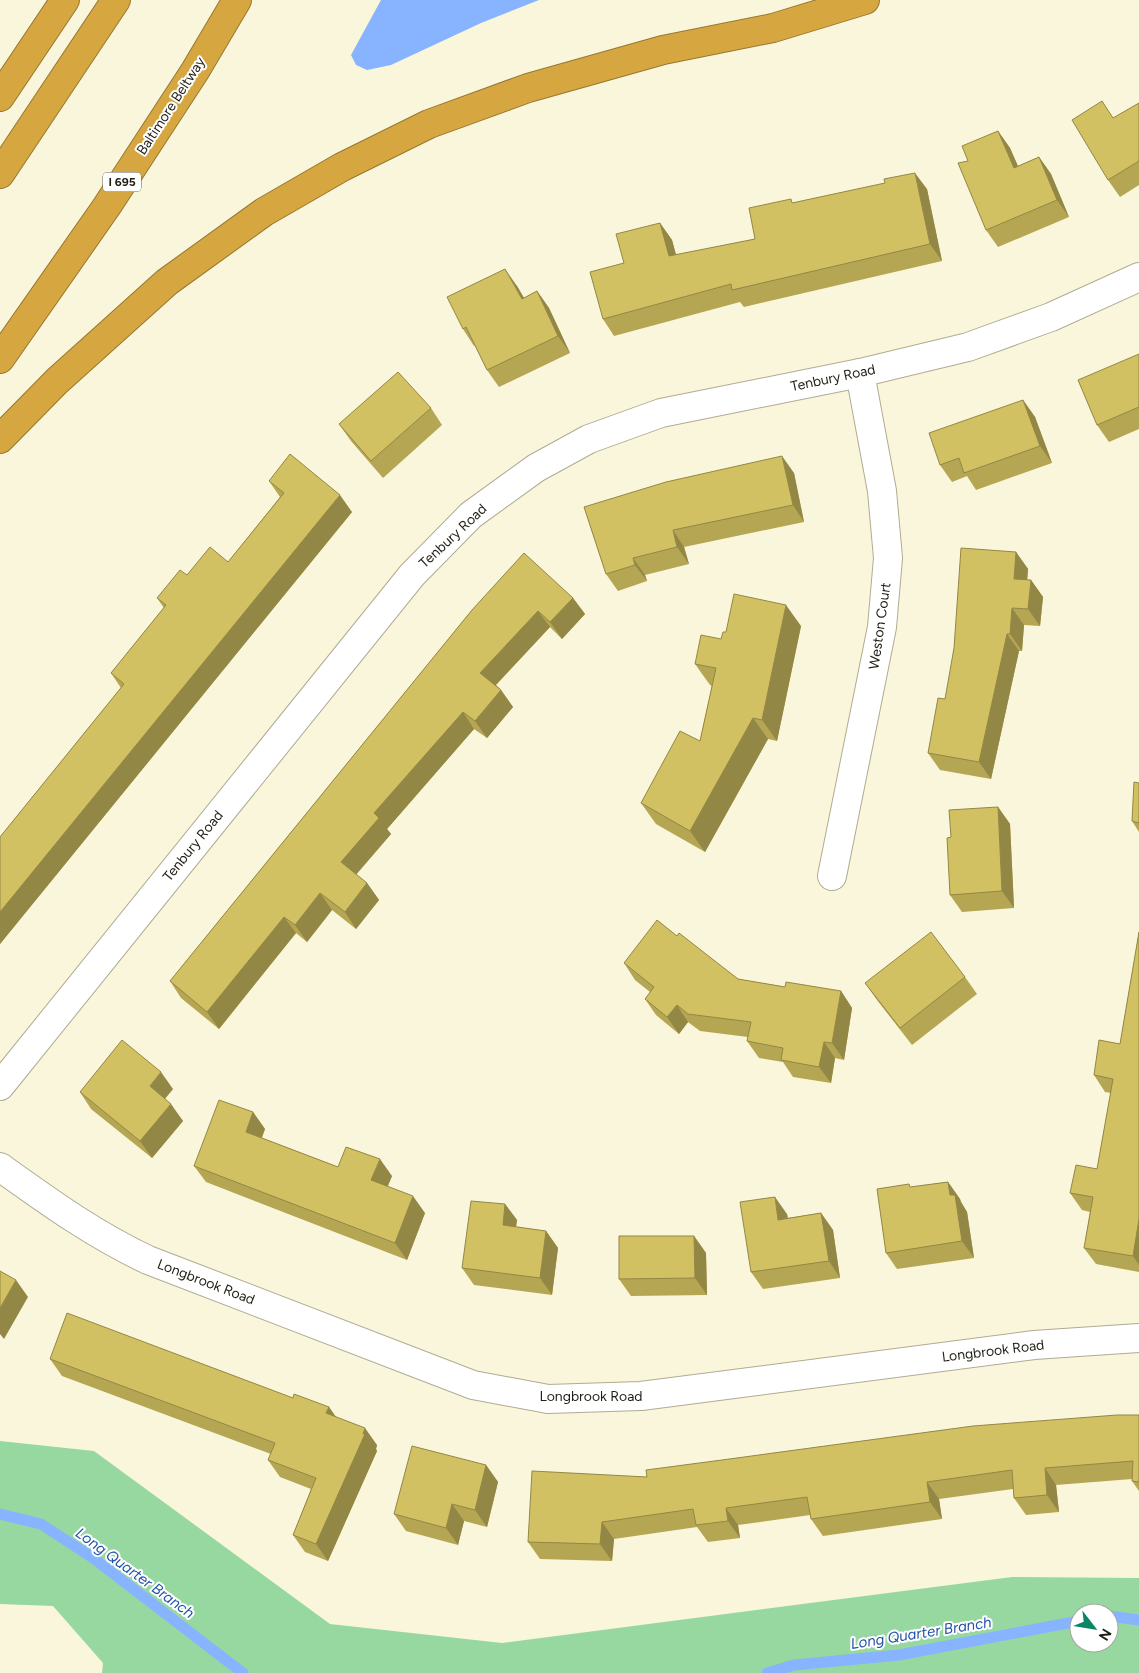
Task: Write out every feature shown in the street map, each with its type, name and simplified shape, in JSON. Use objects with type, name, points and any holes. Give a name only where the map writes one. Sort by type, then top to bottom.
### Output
[{"type":"highway","points":[[0,97],[65,0]]},
{"type":"highway","points":[[0,174],[116,0]]},
{"type":"highway","name":"Baltimore Beltway","points":[[0,359],[107,206],[195,71],[237,0]]},
{"type":"highway","points":[[0,439],[57,380],[167,282],[264,212],[342,167],[429,124],[528,88],[664,50],[773,28],[865,0]]},
{"type":"street","name":"Tenbury Road","points":[[0,1086],[412,575],[471,515],[536,468],[589,439],[661,413],[860,373],[968,347],[1051,317],[1139,277]]},
{"type":"street","name":"Weston Court","points":[[832,876],[882,628],[888,558],[882,491],[860,373]]},
{"type":"street","name":"Longbrook Road","points":[[0,1167],[81,1224],[110,1242],[148,1260],[473,1385],[548,1399],[641,1396],[1034,1346],[1139,1338]]},
{"type":"green space","points":[[0,1441],[94,1451],[330,1624],[502,1643],[1012,1577],[1139,1578],[1139,1673],[102,1673],[103,1663],[53,1606],[0,1604]]},
{"type":"water","points":[[381,0],[539,0],[481,23],[391,65],[367,70],[356,65],[351,55]]},
{"type":"building","points":[[1102,101],[1113,118],[1139,103],[1139,161],[1108,180],[1072,120]]},
{"type":"building","points":[[998,131],[1014,168],[1039,157],[1057,200],[986,230],[958,163],[968,161],[962,146]]},
{"type":"building","points":[[915,173],[930,244],[732,290],[731,284],[603,319],[590,272],[624,263],[616,234],[660,223],[669,256],[755,239],[749,208],[791,199],[792,203],[885,183],[884,179]]},
{"type":"building","points":[[505,269],[522,299],[537,291],[558,336],[487,370],[466,327],[463,329],[447,297]]},
{"type":"building","points":[[1139,354],[1139,407],[1097,425],[1078,380]]},
{"type":"building","points":[[398,372],[431,408],[371,461],[339,424]]},
{"type":"building","points":[[1023,400],[1040,446],[964,473],[959,458],[940,465],[929,433]]},
{"type":"building","points":[[290,454],[340,495],[0,912],[0,837],[124,684],[111,673],[166,605],[157,598],[180,570],[187,575],[210,547],[228,562],[284,493],[269,481]]},
{"type":"building","points":[[782,456],[793,505],[673,530],[677,547],[633,558],[635,565],[606,574],[584,507],[666,482]]},
{"type":"building","points":[[961,548],[1016,552],[1014,579],[1031,580],[1028,609],[1012,608],[1010,634],[1007,634],[979,762],[928,753],[938,698],[945,699],[954,648]]},
{"type":"building","points":[[524,553],[573,598],[550,622],[538,611],[480,673],[501,690],[475,721],[463,712],[374,813],[379,818],[341,862],[367,883],[345,912],[320,893],[295,925],[284,917],[207,1012],[170,981],[472,610]]},
{"type":"building","points":[[734,594],[786,605],[762,720],[753,718],[690,831],[641,803],[680,731],[700,741],[716,668],[695,664],[701,635],[721,639],[723,632],[726,632]]},
{"type":"building","points":[[1134,782],[1139,783],[1139,823],[1132,821]]},
{"type":"building","points":[[998,807],[1002,891],[950,895],[947,838],[951,837],[949,810]]},
{"type":"building","points":[[657,920],[677,936],[679,933],[738,979],[785,987],[786,982],[841,991],[832,1043],[824,1042],[819,1067],[781,1060],[783,1048],[747,1041],[751,1022],[688,1014],[677,1005],[667,1017],[645,999],[654,987],[624,963]]},
{"type":"building","points":[[931,932],[965,977],[900,1028],[865,983]]},
{"type":"building","points":[[1139,932],[1139,1219],[1133,1256],[1084,1248],[1093,1197],[1070,1193],[1076,1165],[1097,1169],[1113,1079],[1094,1075],[1099,1040],[1120,1044]]},
{"type":"building","points":[[122,1040],[161,1072],[150,1086],[171,1104],[140,1141],[80,1092]]},
{"type":"building","points":[[219,1100],[253,1112],[246,1132],[338,1167],[346,1147],[380,1159],[371,1180],[413,1196],[395,1243],[194,1166]]},
{"type":"building","points":[[948,1182],[950,1195],[955,1195],[962,1241],[886,1253],[877,1189],[909,1184],[910,1187]]},
{"type":"building","points":[[775,1197],[778,1220],[821,1213],[829,1261],[751,1272],[740,1202]]},
{"type":"building","points":[[471,1201],[505,1204],[503,1225],[546,1231],[540,1278],[462,1268]]},
{"type":"building","points":[[619,1236],[694,1236],[695,1278],[619,1279]]},
{"type":"building","points":[[0,1271],[16,1280],[0,1308]]},
{"type":"building","points":[[67,1313],[293,1398],[294,1394],[329,1407],[326,1413],[365,1428],[363,1434],[365,1434],[316,1544],[293,1535],[316,1478],[268,1460],[275,1443],[50,1359]]},
{"type":"building","points":[[1139,1415],[1139,1482],[1132,1481],[1133,1461],[1045,1468],[1047,1495],[1014,1498],[1012,1470],[927,1482],[930,1502],[811,1519],[807,1497],[726,1508],[728,1521],[696,1525],[693,1509],[602,1522],[600,1544],[528,1542],[532,1471],[647,1477],[646,1470],[973,1426]]},
{"type":"building","points":[[412,1446],[486,1465],[475,1510],[452,1504],[446,1528],[394,1514]]},
{"type":"waterway","name":"Long Quarter Branch","points":[[0,1514],[41,1524],[93,1558],[243,1673]]},
{"type":"waterway","name":"Long Quarter Branch","points":[[1119,1617],[1139,1620]]},
{"type":"waterway","name":"Long Quarter Branch","points":[[767,1673],[794,1665],[899,1655],[1069,1623]]}]
